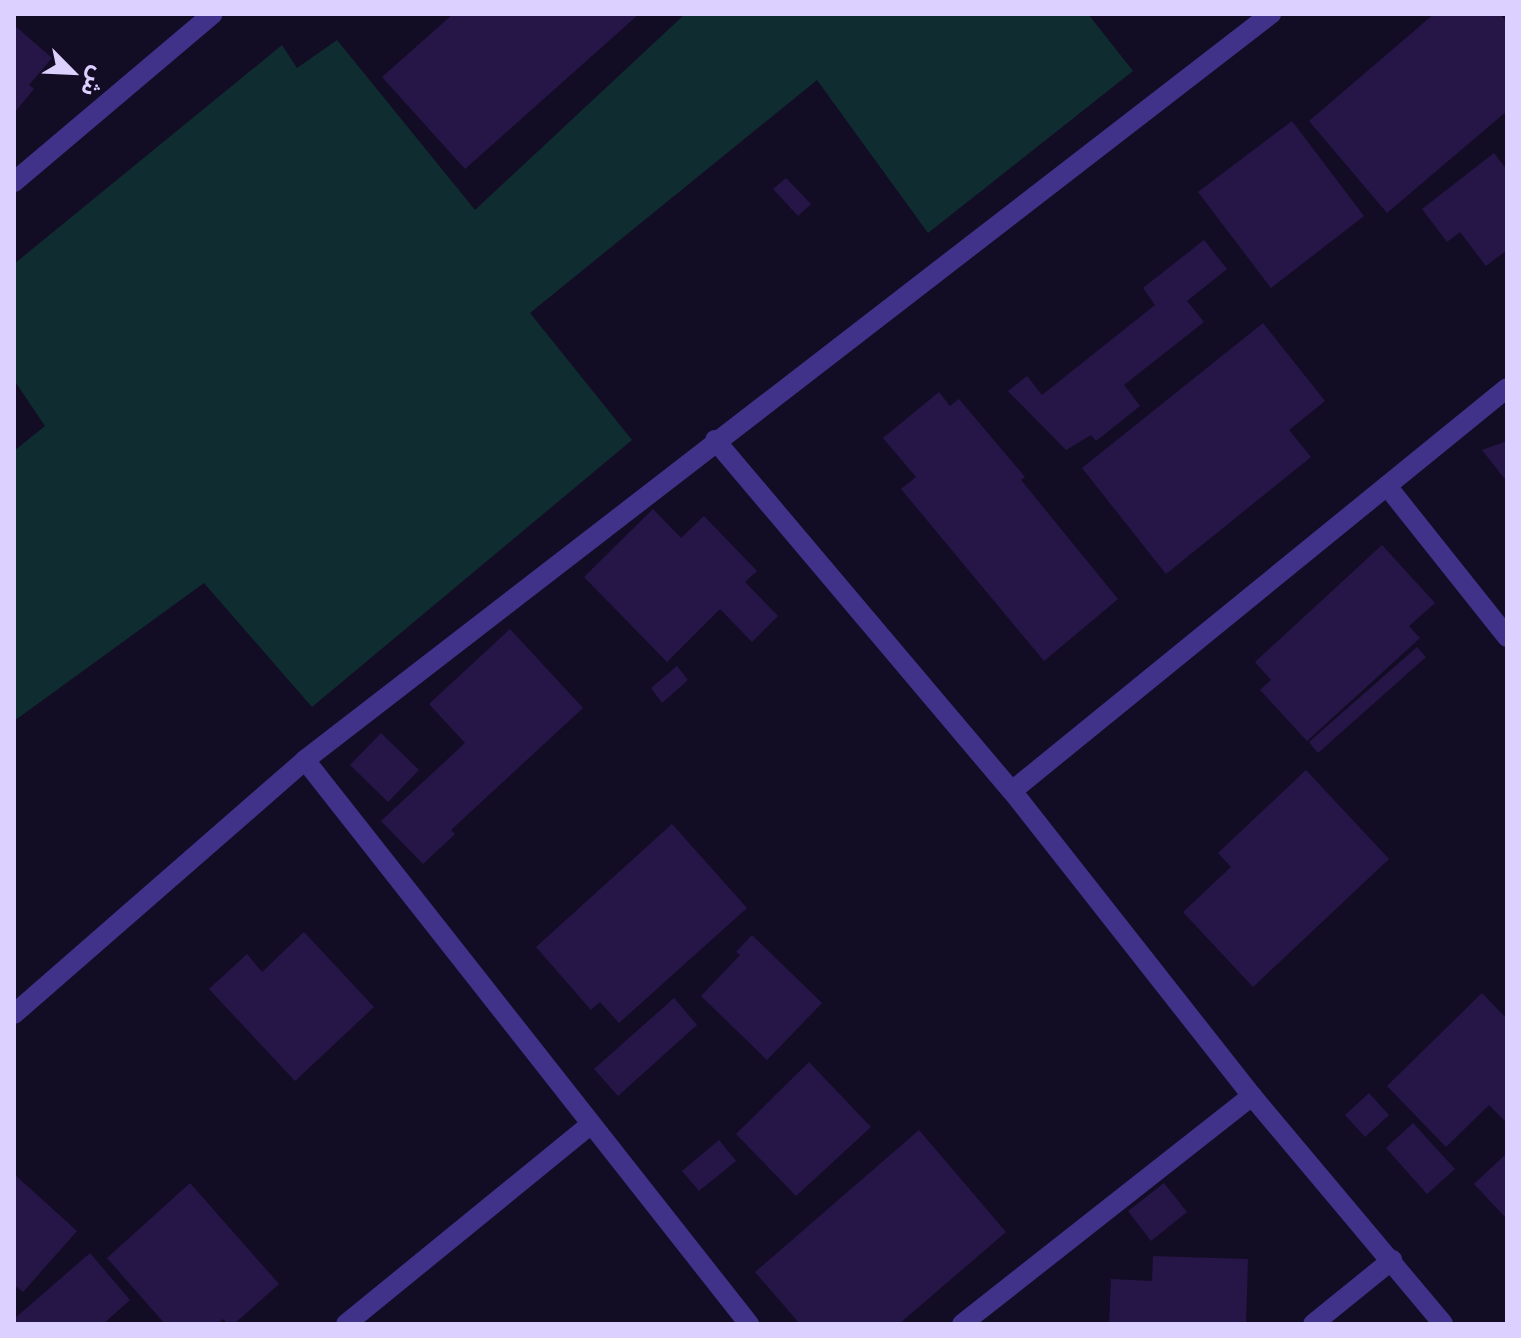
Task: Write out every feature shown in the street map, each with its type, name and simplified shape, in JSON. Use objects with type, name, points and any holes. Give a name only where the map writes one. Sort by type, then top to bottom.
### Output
[{"type":"street","points":[[14,182],[213,14]]},
{"type":"street","points":[[14,1014],[305,760],[715,440],[1271,14]]},
{"type":"street","points":[[1012,791],[1507,388]]},
{"type":"street","points":[[715,440],[1012,791],[1252,1096],[1443,1324]]},
{"type":"street","points":[[1387,486],[1507,637]]},
{"type":"street","points":[[305,760],[749,1324]]},
{"type":"street","points":[[962,1324],[1252,1096]]},
{"type":"street","points":[[346,1324],[591,1124]]},
{"type":"street","points":[[1313,1324],[1392,1260]]},
{"type":"green space","points":[[685,14],[1088,14],[1133,71],[928,233],[817,80],[530,313],[632,440],[312,707],[204,583],[14,721],[14,451],[45,426],[14,380],[14,264],[282,45],[297,68],[337,40],[475,210]]},
{"type":"building","points":[[453,14],[639,14],[465,169],[382,77]]},
{"type":"building","points":[[1434,14],[1500,14],[1507,23],[1507,111],[1387,213],[1309,121]]},
{"type":"building","points":[[14,25],[52,58],[29,85],[34,89],[14,113]]},
{"type":"building","points":[[1292,121],[1364,216],[1271,288],[1198,192]]},
{"type":"building","points":[[1494,153],[1507,170],[1507,250],[1486,266],[1460,232],[1447,242],[1422,209]]},
{"type":"building","points":[[786,178],[811,204],[798,216],[773,189]]},
{"type":"building","points":[[1204,240],[1227,269],[1187,301],[1204,322],[1124,385],[1140,406],[1096,441],[1091,435],[1066,450],[1008,391],[1027,376],[1042,395],[1155,305],[1143,288]]},
{"type":"building","points":[[1263,323],[1325,401],[1289,430],[1311,457],[1166,574],[1082,468]]},
{"type":"building","points":[[939,392],[950,406],[959,399],[1025,477],[1021,480],[1118,599],[1044,661],[901,489],[916,477],[883,438]]},
{"type":"building","points":[[1507,441],[1507,482],[1482,450]]},
{"type":"building","points":[[653,509],[681,538],[704,516],[757,571],[745,582],[778,616],[752,642],[720,609],[667,662],[584,577]]},
{"type":"building","points":[[1382,545],[1435,603],[1409,626],[1420,638],[1307,741],[1260,690],[1271,680],[1255,662]]},
{"type":"building","points":[[510,629],[583,708],[451,830],[455,834],[423,864],[381,821],[465,743],[429,704]]},
{"type":"building","points":[[1417,647],[1426,657],[1318,753],[1309,742]]},
{"type":"building","points":[[677,666],[688,680],[662,703],[651,688]]},
{"type":"building","points":[[381,733],[419,770],[388,802],[350,765]]},
{"type":"building","points":[[1306,770],[1389,859],[1253,987],[1183,912],[1231,867],[1218,853]]},
{"type":"building","points":[[672,824],[747,908],[619,1023],[600,1002],[591,1010],[536,947]]},
{"type":"building","points":[[304,932],[374,1007],[295,1081],[209,989],[247,954],[262,972]]},
{"type":"building","points":[[752,935],[822,1003],[767,1060],[701,996],[740,955],[736,952]]},
{"type":"building","points":[[1482,993],[1507,1019],[1507,1123],[1489,1105],[1446,1147],[1387,1086]]},
{"type":"building","points":[[674,998],[697,1025],[618,1096],[594,1069]]},
{"type":"building","points":[[809,1062],[871,1127],[796,1196],[736,1134]]},
{"type":"building","points":[[1369,1093],[1389,1115],[1365,1137],[1345,1115]]},
{"type":"building","points":[[1413,1123],[1455,1169],[1427,1194],[1386,1148]]},
{"type":"building","points":[[919,1130],[1006,1232],[899,1324],[800,1324],[755,1272]]},
{"type":"building","points":[[719,1140],[736,1161],[699,1191],[682,1171]]},
{"type":"building","points":[[1507,1153],[1507,1219],[1474,1184]]},
{"type":"building","points":[[14,1174],[77,1231],[23,1292],[14,1285]]},
{"type":"building","points":[[190,1183],[279,1284],[234,1324],[228,1324],[223,1319],[217,1324],[165,1324],[107,1258]]},
{"type":"building","points":[[1164,1183],[1187,1212],[1151,1241],[1128,1211]]},
{"type":"building","points":[[90,1253],[130,1300],[103,1324],[14,1324],[14,1319]]},
{"type":"building","points":[[1153,1256],[1248,1259],[1246,1324],[1109,1324],[1111,1279],[1152,1281]]}]
